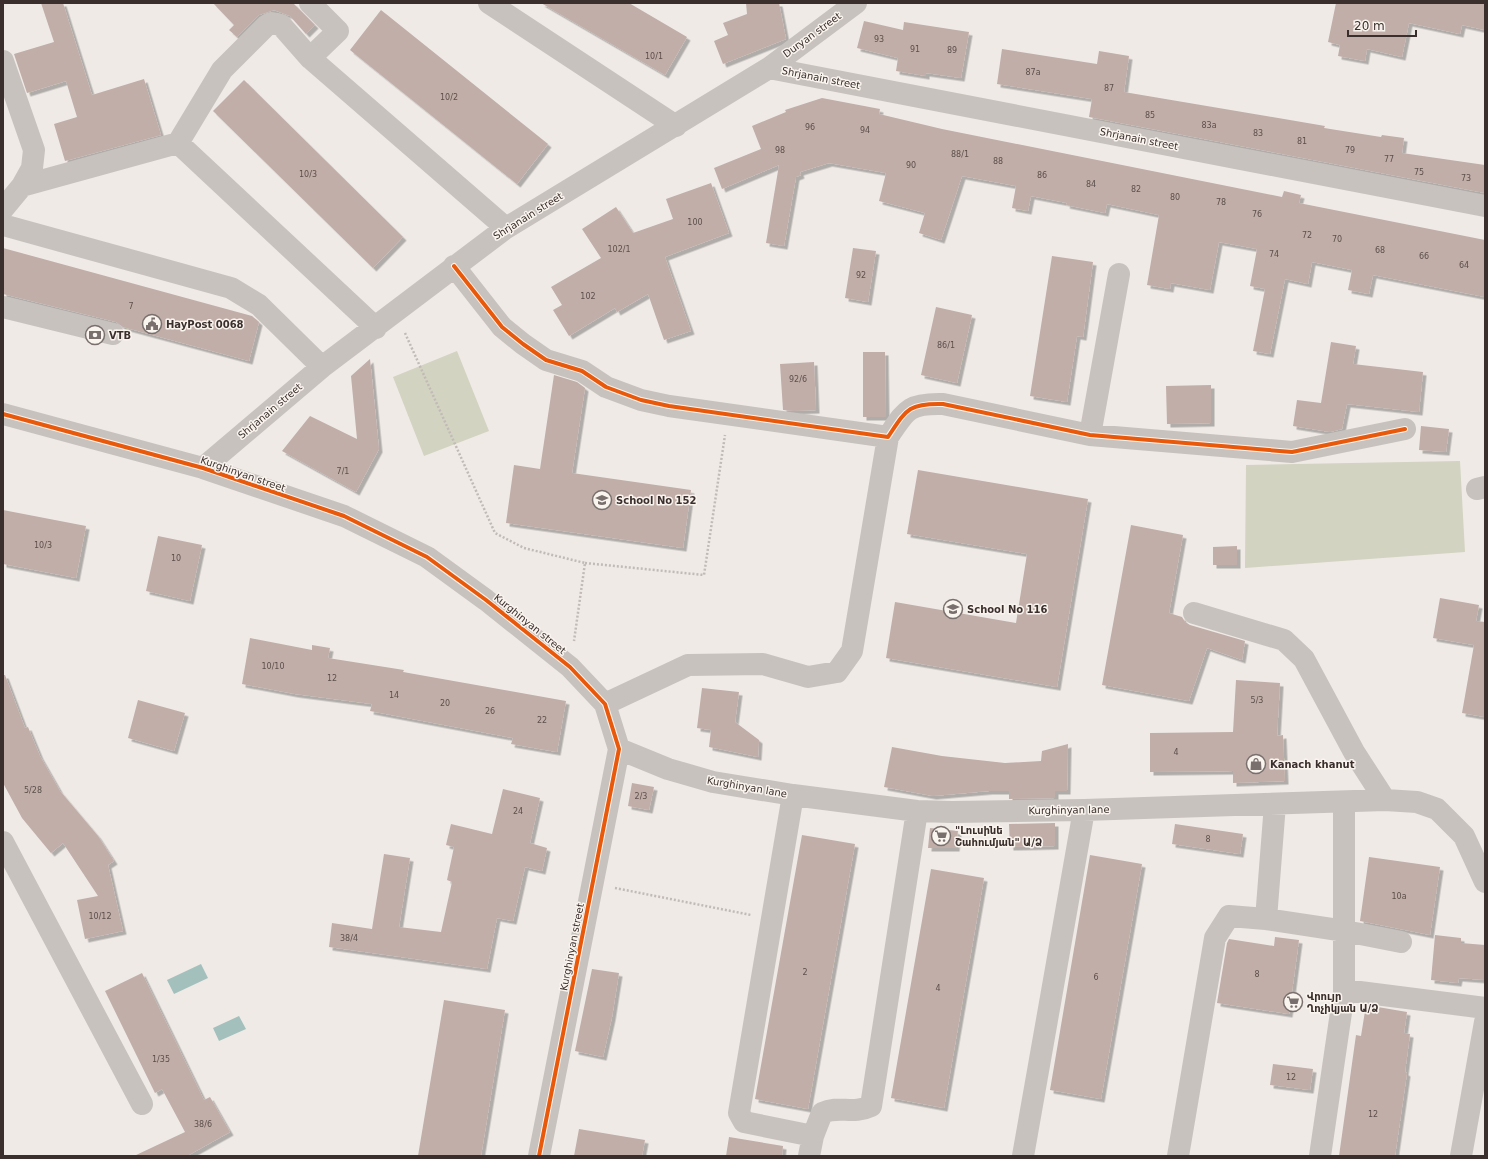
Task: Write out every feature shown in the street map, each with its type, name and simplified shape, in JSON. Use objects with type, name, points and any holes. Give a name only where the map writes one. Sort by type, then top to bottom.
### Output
[{"type":"street","points":[[310,3],[338,31],[310,58]]},
{"type":"street","points":[[489,3],[676,126]]},
{"type":"street","name":"Duryan street","points":[[769,68],[856,3]]},
{"type":"street","points":[[22,186],[178,143],[222,70],[266,26],[271,23],[281,25],[310,58],[506,228]]},
{"type":"street","points":[[3,61],[34,150],[32,168],[22,186],[3,209]]},
{"type":"street","name":"Shrjanain street","points":[[203,468],[322,367],[376,328],[454,266],[506,228],[676,126],[769,68],[1485,206]]},
{"type":"street","points":[[178,143],[376,328]]},
{"type":"street","points":[[3,225],[232,288],[259,305],[322,367]]},
{"type":"street","points":[[454,266],[502,327],[523,344],[546,360],[582,371],[606,386],[641,400],[728,415],[888,437]]},
{"type":"street","points":[[1090,435],[1119,274]]},
{"type":"street","points":[[3,307],[113,334]]},
{"type":"street","points":[[605,704],[688,665],[763,664],[808,677],[837,672],[852,651],[888,437],[904,413],[922,403],[943,404],[1090,435],[1292,452],[1406,429]]},
{"type":"street","name":"Kurghinyan street","points":[[3,414],[203,468],[344,516],[427,557],[486,600],[570,668],[605,704],[619,749],[539,1156]]},
{"type":"street","points":[[1194,614],[1284,640],[1304,659],[1354,752],[1385,800]]},
{"type":"street","name":"Kurghinyan lane","points":[[619,749],[668,769],[713,782],[793,795],[917,811],[952,812],[1084,810],[1385,800],[1417,802],[1437,809],[1464,836],[1485,882]]},
{"type":"street","points":[[793,795],[739,1113],[744,1122],[811,1146],[822,1113],[832,1109],[860,1111],[871,1106],[917,811]]},
{"type":"street","points":[[1320,1156],[1344,990],[1344,802]]},
{"type":"street","points":[[1266,919],[1275,804]]},
{"type":"street","points":[[1023,1156],[1084,810]]},
{"type":"street","points":[[3,842],[142,1104]]},
{"type":"street","points":[[1178,1156],[1215,938],[1228,916],[1266,919],[1345,931],[1401,942]]},
{"type":"street","points":[[1344,990],[1485,1008]]},
{"type":"street","points":[[1461,1156],[1485,1022]]},
{"type":"path","points":[[396,312],[495,533],[524,548],[585,564],[704,575],[728,415]]},
{"type":"path","points":[[570,668],[585,564]]},
{"type":"path","points":[[592,884],[772,919]]},
{"type":"green space","points":[[457,351],[489,431],[424,456],[393,377]]},
{"type":"green space","points":[[1460,461],[1465,552],[1245,568],[1246,465]]},
{"type":"water","points":[[201,964],[208,978],[174,994],[167,980]]},
{"type":"water","points":[[239,1016],[246,1029],[219,1041],[213,1028]]},
{"type":"building","points":[[41,3],[63,3],[92,95],[144,79],[161,135],[65,161],[54,124],[77,117],[66,81],[27,93],[14,54],[54,42]]},
{"type":"building","points":[[213,3],[293,3],[315,25],[306,34],[290,16],[274,10],[259,15],[237,37],[229,30],[234,25]]},
{"type":"building","points":[[541,3],[629,3],[687,37],[665,75]]},
{"type":"building","points":[[746,3],[779,3],[786,39],[723,64],[714,41],[728,35],[723,23],[747,14]]},
{"type":"building","points":[[1336,3],[1485,3],[1485,30],[1462,25],[1460,34],[1409,23],[1402,57],[1367,49],[1365,61],[1338,56],[1340,45],[1328,42]]},
{"type":"building","points":[[381,10],[548,144],[517,184],[350,50]]},
{"type":"building","points":[[864,21],[903,30],[904,22],[969,32],[961,78],[926,73],[926,76],[896,71],[898,58],[857,48]]},
{"type":"building","points":[[1002,49],[1097,64],[1099,51],[1129,56],[1124,92],[1325,126],[1324,128],[1381,137],[1382,135],[1404,138],[1402,153],[1485,165],[1485,193],[1089,117],[1092,99],[997,84]]},
{"type":"building","points":[[244,80],[403,237],[373,268],[213,111]]},
{"type":"building","points":[[822,98],[880,109],[879,114],[942,129],[1282,197],[1284,191],[1301,195],[1299,203],[1485,240],[1485,297],[1373,275],[1369,294],[1348,290],[1352,270],[1312,262],[1308,284],[1285,279],[1270,354],[1253,351],[1265,289],[1250,286],[1257,249],[1219,242],[1210,290],[1171,283],[1170,289],[1147,285],[1159,215],[1107,204],[1105,213],[1066,205],[1067,203],[1031,196],[1028,211],[1012,208],[1016,186],[962,176],[941,240],[919,233],[925,213],[879,201],[886,173],[829,163],[800,172],[801,175],[796,177],[784,246],[766,243],[779,165],[722,189],[714,168],[761,149],[752,126],[786,112],[785,110]]},
{"type":"building","points":[[711,183],[729,233],[665,257],[691,331],[664,340],[648,294],[617,312],[615,308],[569,336],[553,310],[562,305],[551,287],[601,258],[582,229],[616,207],[633,233],[673,219],[666,199]]},
{"type":"building","points":[[3,248],[252,316],[259,322],[249,361],[123,327],[116,322],[3,294]]},
{"type":"building","points":[[853,248],[876,251],[868,302],[845,298]]},
{"type":"building","points":[[1052,256],[1093,262],[1083,337],[1077,336],[1067,402],[1030,396]]},
{"type":"building","points":[[936,307],[972,315],[957,383],[921,375]]},
{"type":"building","points":[[1331,342],[1356,346],[1353,364],[1423,372],[1419,412],[1347,404],[1342,429],[1330,432],[1293,426],[1297,400],[1321,403]]},
{"type":"building","points":[[863,352],[885,352],[886,417],[863,417]]},
{"type":"building","points":[[370,359],[379,449],[356,492],[282,451],[310,416],[357,439],[351,376]]},
{"type":"building","points":[[814,362],[816,410],[783,410],[780,364]]},
{"type":"building","points":[[554,375],[577,382],[585,388],[572,473],[691,490],[683,548],[506,523],[514,465],[540,469]]},
{"type":"building","points":[[1211,385],[1211,423],[1167,424],[1166,386]]},
{"type":"building","points":[[1421,426],[1449,429],[1446,452],[1419,450]]},
{"type":"building","name":"School No 116","points":[[918,470],[1088,499],[1057,687],[886,658],[895,602],[1016,623],[1027,554],[907,534]]},
{"type":"building","points":[[3,510],[86,526],[76,578],[3,564]]},
{"type":"building","points":[[1131,525],[1183,535],[1169,613],[1182,617],[1185,622],[1190,625],[1245,641],[1242,660],[1207,648],[1189,701],[1102,685]]},
{"type":"building","points":[[158,536],[202,545],[190,601],[146,591]]},
{"type":"building","points":[[1237,546],[1237,565],[1213,565],[1213,547]]},
{"type":"building","points":[[1440,598],[1479,605],[1476,621],[1485,622],[1485,717],[1462,713],[1474,645],[1433,638]]},
{"type":"building","points":[[250,638],[312,650],[312,645],[330,648],[328,658],[404,670],[403,672],[566,701],[557,752],[511,744],[513,738],[370,711],[372,704],[295,694],[242,684]]},
{"type":"building","points":[[3,675],[5,675],[25,728],[28,727],[40,756],[60,791],[98,836],[114,861],[108,865],[123,931],[85,939],[77,900],[98,896],[63,843],[51,853],[22,818],[3,783]]},
{"type":"building","points":[[1236,680],[1280,683],[1277,736],[1283,735],[1285,781],[1233,783],[1233,771],[1150,772],[1150,733],[1233,732]]},
{"type":"building","points":[[702,688],[739,692],[735,722],[759,740],[758,757],[709,747],[711,730],[697,728]]},
{"type":"building","points":[[138,700],[185,713],[174,751],[128,738]]},
{"type":"building","points":[[1068,744],[1067,791],[1055,791],[1055,798],[1009,799],[1009,791],[989,791],[933,796],[884,787],[892,747],[942,756],[1005,763],[1041,761],[1042,751]]},
{"type":"building","points":[[632,783],[654,787],[649,810],[628,806]]},
{"type":"building","points":[[503,789],[540,798],[530,843],[547,848],[542,871],[525,867],[513,921],[497,918],[487,969],[329,947],[332,923],[372,929],[384,854],[410,858],[399,927],[441,932],[452,882],[447,880],[454,847],[446,845],[451,824],[492,834]]},
{"type":"building","points":[[1055,823],[1055,846],[1010,847],[1009,824]]},
{"type":"building","points":[[1175,824],[1243,834],[1240,854],[1172,844]]},
{"type":"building","points":[[930,828],[958,831],[956,848],[928,848]]},
{"type":"building","points":[[802,835],[855,844],[808,1109],[755,1099]]},
{"type":"building","points":[[1090,855],[1142,864],[1101,1099],[1050,1090]]},
{"type":"building","points":[[1369,857],[1440,867],[1430,935],[1360,921]]},
{"type":"building","points":[[931,869],[984,878],[944,1108],[891,1098]]},
{"type":"building","points":[[1435,935],[1461,938],[1461,943],[1485,945],[1485,980],[1459,978],[1458,983],[1431,980]]},
{"type":"building","points":[[1275,937],[1299,940],[1289,1014],[1217,1003],[1227,943],[1229,939],[1274,946]]},
{"type":"building","points":[[592,969],[619,973],[612,1017],[603,1057],[575,1051]]},
{"type":"building","points":[[142,973],[204,1100],[210,1097],[230,1132],[187,1156],[134,1156],[185,1132],[162,1089],[155,1093],[105,991]]},
{"type":"building","points":[[444,1000],[505,1010],[481,1156],[418,1156]]},
{"type":"building","points":[[1366,1005],[1407,1012],[1404,1033],[1410,1034],[1405,1072],[1407,1073],[1395,1156],[1339,1156],[1356,1035],[1361,1036]]},
{"type":"building","points":[[1273,1064],[1313,1069],[1310,1090],[1270,1085]]},
{"type":"building","points":[[579,1129],[645,1140],[642,1156],[574,1156]]},
{"type":"building","points":[[729,1137],[783,1146],[782,1156],[726,1156]]},
{"type":"cycle path","points":[[454,266],[502,327],[546,360],[582,371],[606,387],[641,400],[669,406],[888,437],[899,420],[909,410],[922,405],[943,404],[1090,435],[1292,452],[1405,429]]},
{"type":"cycle path","points":[[3,414],[203,468],[344,516],[427,557],[486,600],[570,667],[605,704],[619,749],[539,1156]]},
{"type":"place","name":"HayPost 0068","points":[[152,324]]},
{"type":"place","name":"VTB","points":[[95,335]]},
{"type":"place","name":"School No 152","points":[[602,500]]},
{"type":"place","name":"School No 116","points":[[953,609]]},
{"type":"place","name":"Kanach khanut","points":[[1256,764]]},
{"type":"place","name":"\"Լուսինե Շահումյան\" Ա/Ձ","points":[[941,836]]},
{"type":"place","name":"Վրույր Ղոչիկյան Ա/Ձ","points":[[1293,1002]]}]
